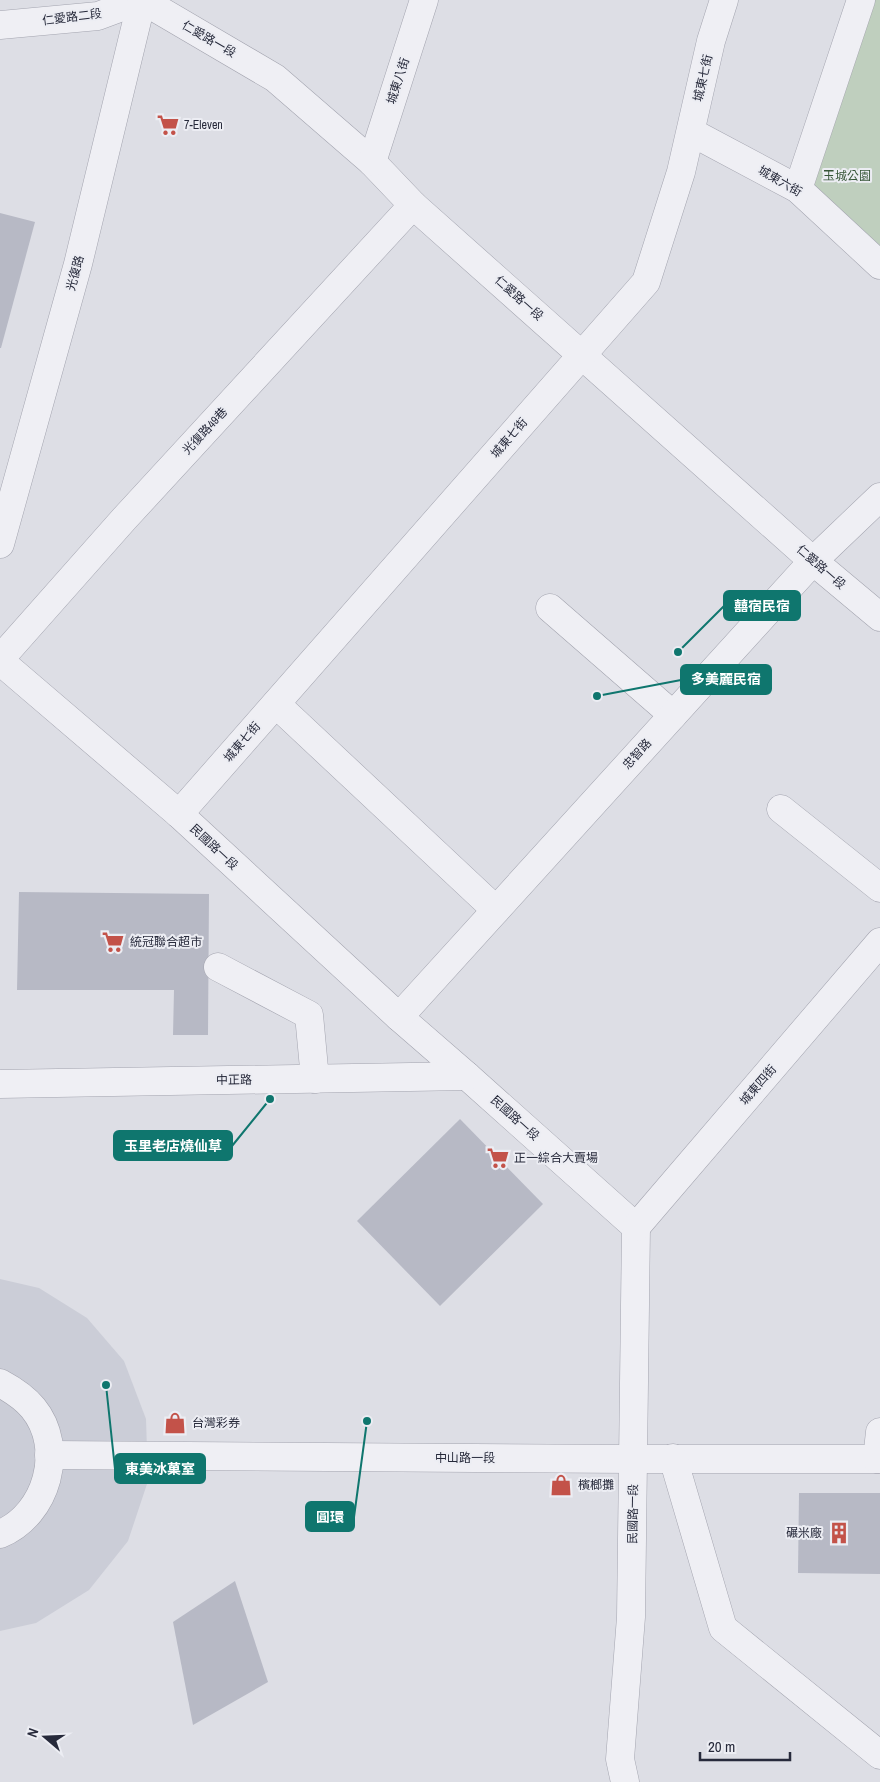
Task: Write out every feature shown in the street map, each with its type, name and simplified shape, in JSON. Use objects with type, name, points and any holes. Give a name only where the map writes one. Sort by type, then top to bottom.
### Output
[{"type":"street","name":"仁愛路二段","points":[[0,25],[98,16],[142,0]]},
{"type":"street","name":"仁愛路一段","points":[[142,0],[275,78],[372,162],[413,205],[880,618]]},
{"type":"street","name":"光復路","points":[[0,544],[78,264],[142,0]]},
{"type":"street","name":"城東八街","points":[[372,162],[424,0]]},
{"type":"street","name":"城東七街","points":[[179,814],[646,282],[681,172],[711,41],[724,0]]},
{"type":"street","points":[[798,189],[861,0]]},
{"type":"street","name":"城東六街","points":[[691,132],[798,189],[880,265]]},
{"type":"street","name":"光復路49巷","points":[[0,660],[124,519],[413,205]]},
{"type":"street","name":"忠智路","points":[[399,1017],[813,560],[880,497]]},
{"type":"street","points":[[550,608],[673,715]]},
{"type":"street","name":"民國路一段","points":[[0,660],[179,814],[399,1017],[636,1227],[632,1617],[620,1759],[625,1782]]},
{"type":"street","points":[[276,704],[496,910]]},
{"type":"street","points":[[781,809],[880,888]]},
{"type":"street","name":"城東四街","points":[[636,1227],[880,942]]},
{"type":"street","points":[[218,966],[309,1015],[316,1079]]},
{"type":"street","name":"中正路","points":[[0,1084],[467,1076]]},
{"type":"street","points":[[0,1383],[15,1390],[34,1409],[46,1433],[50,1461],[45,1488],[31,1512],[9,1530],[0,1534]]},
{"type":"street","points":[[878,1459],[880,1432]]},
{"type":"street","name":"中山路一段","points":[[49,1455],[878,1459]]},
{"type":"street","points":[[672,1458],[723,1628],[880,1755]]},
{"type":"shaded area","points":[[0,1279],[39,1288],[87,1318],[124,1361],[146,1419],[148,1481],[128,1541],[89,1590],[36,1623],[0,1631]]},
{"type":"green space","name":"玉城公園","points":[[873,0],[880,0],[880,247],[808,191]]},
{"type":"building","points":[[0,213],[35,222],[1,348],[0,348]]},
{"type":"building","name":"統冠聯合超市","points":[[19,892],[209,894],[208,1035],[173,1035],[174,990],[17,990]]},
{"type":"building","points":[[460,1119],[543,1204],[440,1306],[357,1221]]},
{"type":"building","name":"碾米廠","points":[[799,1493],[880,1493],[880,1574],[798,1573]]},
{"type":"building","points":[[235,1581],[268,1682],[193,1725],[173,1622]]},
{"type":"place","name":"7-Eleven","points":[[168,125]]},
{"type":"place","name":"囍宿民宿","points":[[678,652]]},
{"type":"place","name":"多美麗民宿","points":[[597,696]]},
{"type":"place","name":"統冠聯合超市","points":[[113,942]]},
{"type":"place","name":"玉里老店燒仙草","points":[[270,1099]]},
{"type":"place","name":"正一綜合大賣場","points":[[498,1158]]},
{"type":"place","name":"東美冰菓室","points":[[106,1385]]},
{"type":"place","name":"圓環","points":[[367,1421]]},
{"type":"place","name":"台灣彩券","points":[[175,1423]]},
{"type":"place","name":"檳榔攤","points":[[561,1485]]},
{"type":"place","name":"碾米廠","points":[[839,1533]]}]
